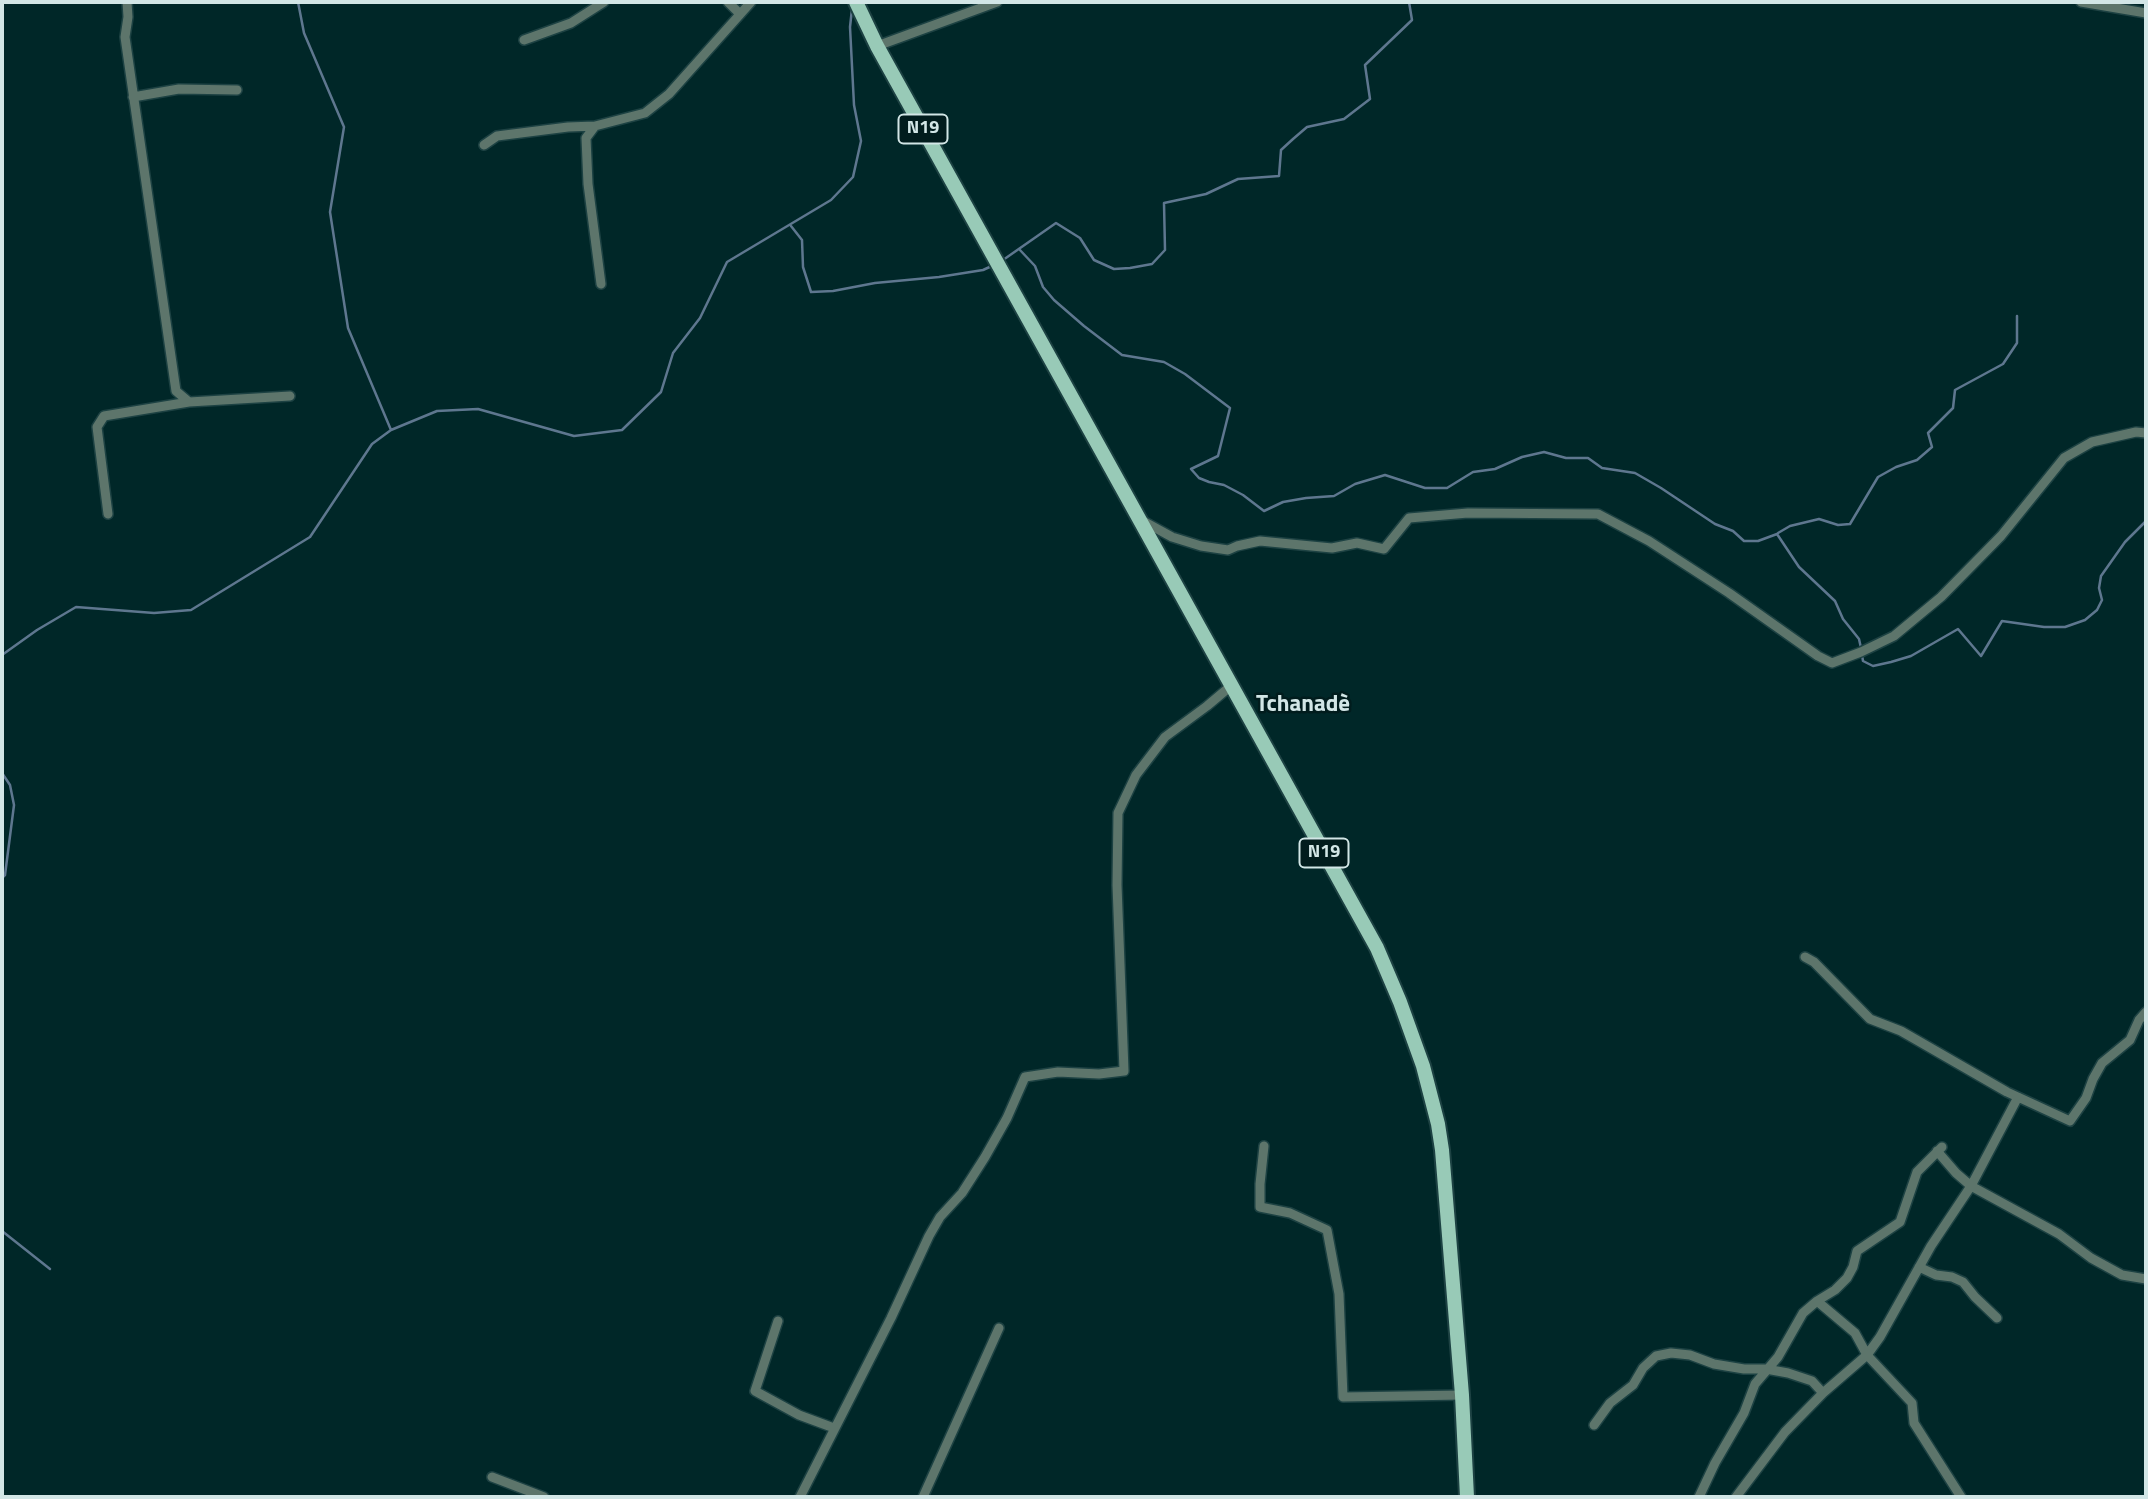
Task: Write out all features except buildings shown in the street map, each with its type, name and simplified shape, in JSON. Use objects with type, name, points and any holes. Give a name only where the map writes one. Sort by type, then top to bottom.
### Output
[{"type":"main road","name":"N19","points":[[856,2],[877,46],[1377,948],[1401,1002],[1438,1124],[1442,1150],[1462,1395],[1467,1497]]},
{"type":"street","points":[[127,2],[125,37],[176,391],[189,402]]},
{"type":"street","points":[[524,40],[571,23],[604,2]]},
{"type":"street","points":[[727,2],[740,14]]},
{"type":"street","points":[[484,145],[497,136],[595,126],[645,113],[669,94],[751,2]]},
{"type":"street","points":[[877,46],[997,2]]},
{"type":"street","points":[[2081,2],[2146,13]]},
{"type":"street","points":[[133,97],[179,89],[237,90]]},
{"type":"street","points":[[595,126],[586,138],[588,184],[601,284]]},
{"type":"street","points":[[108,514],[97,427],[104,416],[189,402],[290,396]]},
{"type":"street","points":[[1140,519],[1172,537],[1201,546],[1228,550],[1237,545],[1260,541],[1332,548],[1357,543],[1384,549],[1409,518],[1468,513],[1598,514],[1648,541],[1730,593],[1818,656],[1832,663],[1894,636],[1941,597],[2001,536],[2064,458],[2091,442],[2136,432],[2146,433]]},
{"type":"street","points":[[800,1497],[891,1318],[929,1236],[985,1157],[1007,1118],[1025,1077],[1058,1072],[1099,1074],[1124,1071],[1117,885],[1118,813],[1136,775],[1165,737],[1232,685]]},
{"type":"street","points":[[1805,957],[1814,962],[1870,1019],[1900,1031],[2018,1097],[2070,1121],[2102,1063],[2130,1040],[2138,1020],[2146,1012]]},
{"type":"street","points":[[1736,1497],[1785,1432],[1867,1355],[1880,1337],[1919,1267],[1971,1186],[2018,1097]]},
{"type":"street","points":[[1264,1146],[1260,1207],[1290,1213],[1327,1230],[1339,1294],[1343,1397],[1462,1395]]},
{"type":"street","points":[[1699,1497],[1744,1413],[1755,1384],[1778,1357],[1803,1313],[1847,1278],[1857,1251],[1900,1222],[1917,1172],[1940,1149],[1956,1174],[1971,1186],[2059,1234],[2091,1258],[2122,1275],[2146,1279]]},
{"type":"street","points":[[1919,1267],[1963,1282],[1997,1318]]},
{"type":"street","points":[[1817,1301],[1854,1332],[1867,1355],[1912,1403],[1914,1423],[1961,1497]]},
{"type":"street","points":[[778,1321],[755,1391],[799,1415],[834,1428]]},
{"type":"street","points":[[923,1497],[999,1328]]},
{"type":"street","points":[[1594,1425],[1610,1403],[1633,1385],[1643,1368],[1656,1356],[1671,1353],[1690,1355],[1714,1364],[1744,1369],[1766,1369],[1812,1381],[1823,1394]]},
{"type":"street","points":[[492,1477],[544,1497]]},
{"type":"waterway","points":[[298,2],[304,33],[344,127],[330,212],[348,328],[391,430]]},
{"type":"waterway","points":[[1003,260],[1056,223],[1080,238],[1094,260],[1114,269],[1152,264],[1165,250],[1164,203],[1206,194],[1238,179],[1279,176],[1281,150],[1307,127],[1344,119],[1370,99],[1365,65],[1412,20],[1409,2]]},
{"type":"waterway","points":[[2,655],[76,607],[154,613],[191,610],[310,537],[372,444],[391,430],[437,411],[478,409],[574,436],[622,430],[661,392],[673,353],[700,318],[727,262],[831,200],[853,177],[861,141],[854,105],[850,27],[852,9]]},
{"type":"waterway","points":[[791,226],[802,240],[803,267],[811,292],[939,277],[983,270],[994,265]]},
{"type":"waterway","points":[[1019,249],[1035,266],[1043,287],[1054,300],[1122,355],[1164,362],[1185,374],[1230,408],[1218,456],[1191,469],[1199,478],[1224,485],[1264,511],[1283,502],[1334,496],[1355,484],[1385,475],[1425,488],[1447,488],[1473,472],[1495,469],[1522,457],[1544,452],[1566,458],[1588,458],[1602,468],[1635,473],[1715,524],[1733,531],[1744,541],[1758,541],[1777,534],[1799,567],[1835,601],[1843,619],[1859,639],[1861,648]]},
{"type":"waterway","points":[[1778,533],[1790,526],[1819,519],[1838,525],[1850,524],[1878,477],[1917,460],[1932,447],[1928,433],[1953,408],[1955,390],[2003,364],[2017,343],[2017,316]]},
{"type":"waterway","points":[[1862,655],[1863,661],[1873,666],[1891,662],[1911,656],[1958,629],[1981,656],[2002,621],[2065,627],[2085,620],[2097,610],[2102,600],[2099,588],[2101,576],[2125,542],[2146,521]]},
{"type":"waterway","points":[[2,773],[10,785],[14,805],[5,875],[2,878]]},
{"type":"waterway","points":[[2,1231],[50,1269]]},
{"type":"district","name":"Tchanadè","points":[[1303,705]]}]
